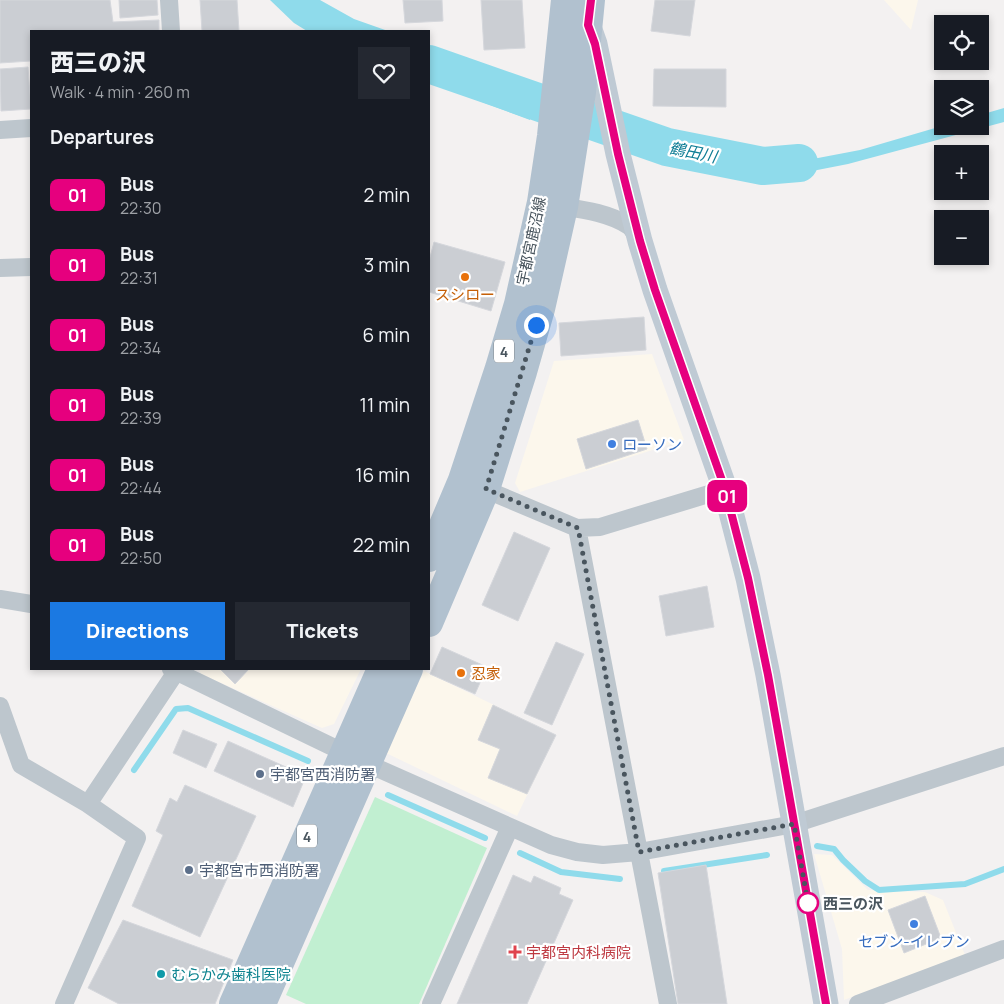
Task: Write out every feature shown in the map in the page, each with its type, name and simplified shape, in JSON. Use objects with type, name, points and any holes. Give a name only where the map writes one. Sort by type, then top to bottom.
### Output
[{"type":"main road","name":"宇都宮鹿沼線","points":[[430,620],[474,484],[499,368],[518,304],[552,204],[563,140],[569,89],[565,0]]},
{"type":"main road","name":"4","points":[[569,89],[590,12]]},
{"type":"main road","name":"宇都宮鹿沼線","points":[[430,556],[474,484]]},
{"type":"main road","name":"4","points":[[233,1004],[381,670]]},
{"type":"main road","name":"4","points":[[262,1004],[409,670]]},
{"type":"street","points":[[169,0],[171,30]]},
{"type":"street","points":[[590,12],[618,154],[640,241],[655,290],[725,489],[754,607],[770,684],[826,1004]]},
{"type":"street","points":[[0,130],[30,128]]},
{"type":"street","points":[[552,204],[596,213],[618,220],[631,227],[640,241]]},
{"type":"street","points":[[0,268],[30,267]]},
{"type":"street","points":[[474,484],[578,528],[600,527],[725,489]]},
{"type":"street","points":[[578,528],[668,1004]]},
{"type":"street","points":[[0,599],[30,604]]},
{"type":"street","points":[[88,804],[175,670],[368,764],[551,845],[577,852],[603,855],[639,852],[794,824],[1004,756]]},
{"type":"street","points":[[0,704],[21,765],[88,804],[136,838],[64,1004]]},
{"type":"street","points":[[431,1004],[510,827]]},
{"type":"street","points":[[858,1004],[1004,949]]},
{"type":"shaded area","points":[[884,0],[918,0],[911,30]]},
{"type":"shaded area","points":[[652,354],[684,440],[520,492],[515,483],[554,361]]},
{"type":"shaded area","points":[[199,670],[361,670],[334,724],[322,728],[201,674]]},
{"type":"shaded area","points":[[424,671],[556,735],[517,816],[386,753]]},
{"type":"shaded area","points":[[814,854],[832,855],[868,890],[925,892],[943,900],[965,955],[844,1000],[842,949]]},
{"type":"green space","points":[[375,797],[487,848],[419,1004],[306,1004],[286,995]]},
{"type":"water","points":[[270,0],[320,0],[354,19],[385,30],[305,30],[294,23]]},
{"type":"water","points":[[430,46],[533,84],[530,120],[430,82]]},
{"type":"water","points":[[1004,108],[1004,122],[989,126],[989,112]]},
{"type":"water","points":[[631,128],[697,156],[725,161],[764,164],[797,162],[860,150],[934,128],[934,135],[956,135],[848,164],[802,173],[744,173],[693,164],[635,149]]},
{"type":"building","points":[[0,0],[110,0],[113,22],[159,20],[159,30],[30,30],[30,61],[0,63]]},
{"type":"building","points":[[119,0],[157,0],[158,15],[120,18]]},
{"type":"building","points":[[200,0],[237,0],[239,30],[202,30]]},
{"type":"building","points":[[403,0],[442,0],[443,21],[405,23]]},
{"type":"building","points":[[481,0],[522,0],[525,48],[484,50]]},
{"type":"building","points":[[655,0],[695,0],[690,36],[651,31]]},
{"type":"building","points":[[28,67],[30,109],[1,111],[0,69]]},
{"type":"building","points":[[654,69],[726,69],[726,107],[653,106]]},
{"type":"building","name":"スシロー","points":[[434,242],[505,262],[491,311],[430,292],[430,257]]},
{"type":"building","points":[[644,317],[646,350],[561,356],[559,323]]},
{"type":"building","name":"ローソン","points":[[638,420],[647,449],[586,469],[577,439]]},
{"type":"building","points":[[514,532],[550,548],[518,621],[482,605]]},
{"type":"building","points":[[707,586],[714,627],[666,636],[659,596]]},
{"type":"building","points":[[556,642],[584,654],[552,725],[524,713]]},
{"type":"building","points":[[442,647],[487,667],[475,694],[430,674]]},
{"type":"building","points":[[221,670],[248,670],[235,684]]},
{"type":"building","points":[[493,705],[556,735],[527,794],[488,778],[500,749],[478,740]]},
{"type":"building","points":[[183,730],[217,744],[206,768],[173,753]]},
{"type":"building","name":"宇都宮西消防署","points":[[228,741],[306,776],[293,807],[214,771]]},
{"type":"building","name":"宇都宮市西消防署","points":[[185,785],[256,816],[200,937],[132,906],[163,835],[156,831],[170,798],[177,802]]},
{"type":"building","points":[[706,865],[727,1004],[678,1004],[658,873]]},
{"type":"building","name":"宇都宮内科病院","points":[[513,875],[531,883],[534,876],[561,888],[559,894],[573,900],[527,1004],[457,1004]]},
{"type":"building","name":"セブン-イレブン","points":[[925,896],[941,938],[904,953],[888,910]]},
{"type":"building","name":"むらかみ歯科医院","points":[[123,920],[233,960],[215,1004],[119,1004],[88,988]]},
{"type":"waterway","name":"鶴田川","points":[[430,64],[667,147],[763,166],[799,163]]},
{"type":"waterway","points":[[134,770],[176,709],[188,708],[308,761]]},
{"type":"waterway","points":[[388,795],[485,838]]},
{"type":"waterway","points":[[817,846],[834,849],[865,881],[879,890],[965,884],[1004,869]]},
{"type":"waterway","points":[[520,853],[561,872],[620,879]]},
{"type":"waterway","points":[[664,871],[767,855]]},
{"type":"bus line","name":"01","points":[[591,0],[588,25],[595,44],[618,154],[640,241],[655,290],[725,489],[748,578],[768,675],[826,1004]]},
{"type":"place","name":"スシロー","points":[[465,277]]},
{"type":"place","name":"ローソン","points":[[612,444]]},
{"type":"place","name":"忍家","points":[[461,673]]},
{"type":"place","name":"宇都宮西消防署","points":[[260,774]]},
{"type":"place","name":"宇都宮市西消防署","points":[[189,870]]},
{"type":"place","name":"西三の沢","points":[[808,903]]},
{"type":"place","name":"セブン-イレブン","points":[[914,924]]},
{"type":"place","name":"宇都宮内科病院","points":[[515,952]]},
{"type":"place","name":"むらかみ歯科医院","points":[[161,974]]},
{"type":"route","points":[[536,325],[486,489],[578,528],[639,852],[794,824],[808,903]]}]
